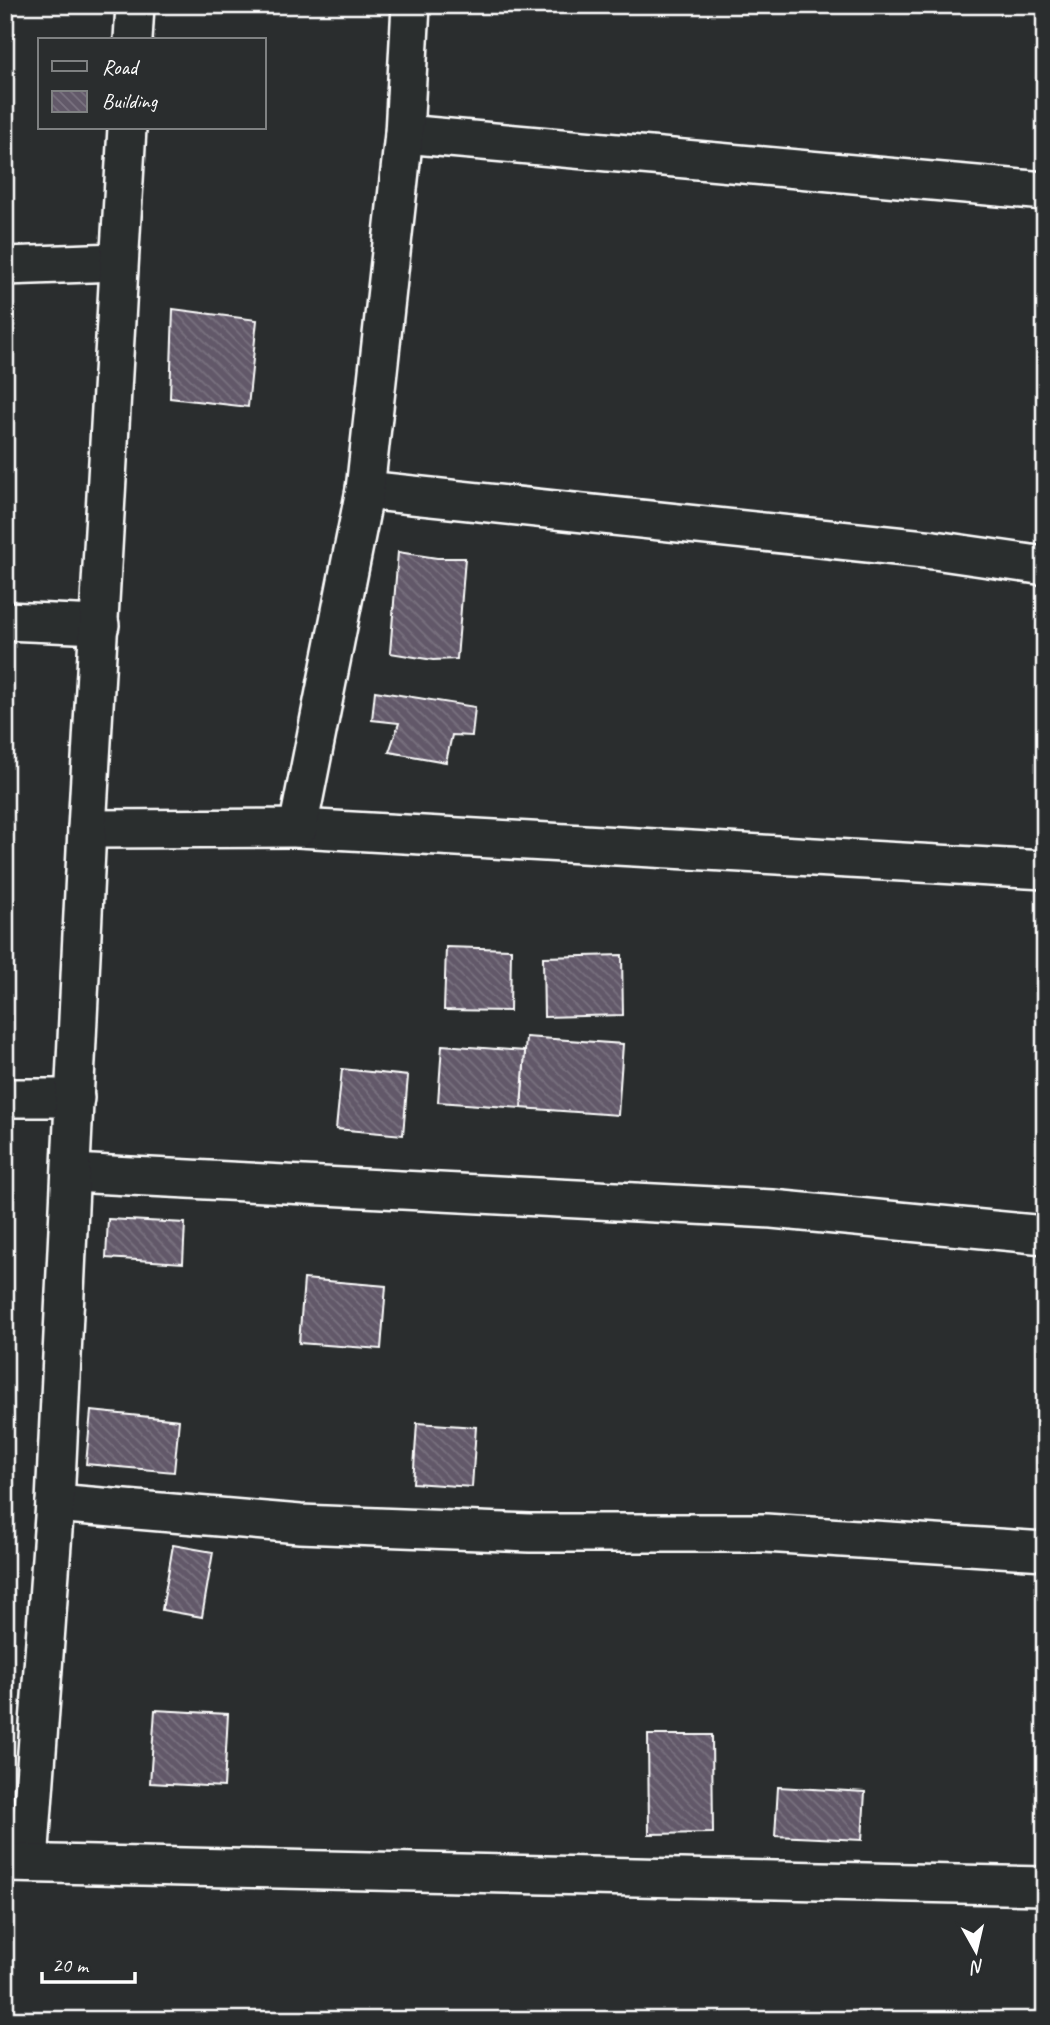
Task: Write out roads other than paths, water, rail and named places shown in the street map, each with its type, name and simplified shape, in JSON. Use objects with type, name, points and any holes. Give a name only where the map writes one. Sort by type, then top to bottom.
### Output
[{"type":"street","points":[[133,38],[135,5]]},
{"type":"street","points":[[298,828],[365,489],[404,134],[411,5]]},
{"type":"street","points":[[127,130],[87,829],[55,1503],[17,1863],[1045,1886]]},
{"type":"street","points":[[404,134],[1045,191]]},
{"type":"street","points":[[5,266],[118,262]]},
{"type":"street","points":[[365,489],[920,549],[1045,566]]},
{"type":"street","points":[[5,621],[100,625]]},
{"type":"street","points":[[87,829],[298,828],[1045,870]]},
{"type":"street","points":[[5,1098],[75,1098]]},
{"type":"street","points":[[72,1173],[772,1209],[1045,1235]]},
{"type":"street","points":[[55,1503],[300,1524],[530,1532],[765,1533],[1045,1551]]}]
